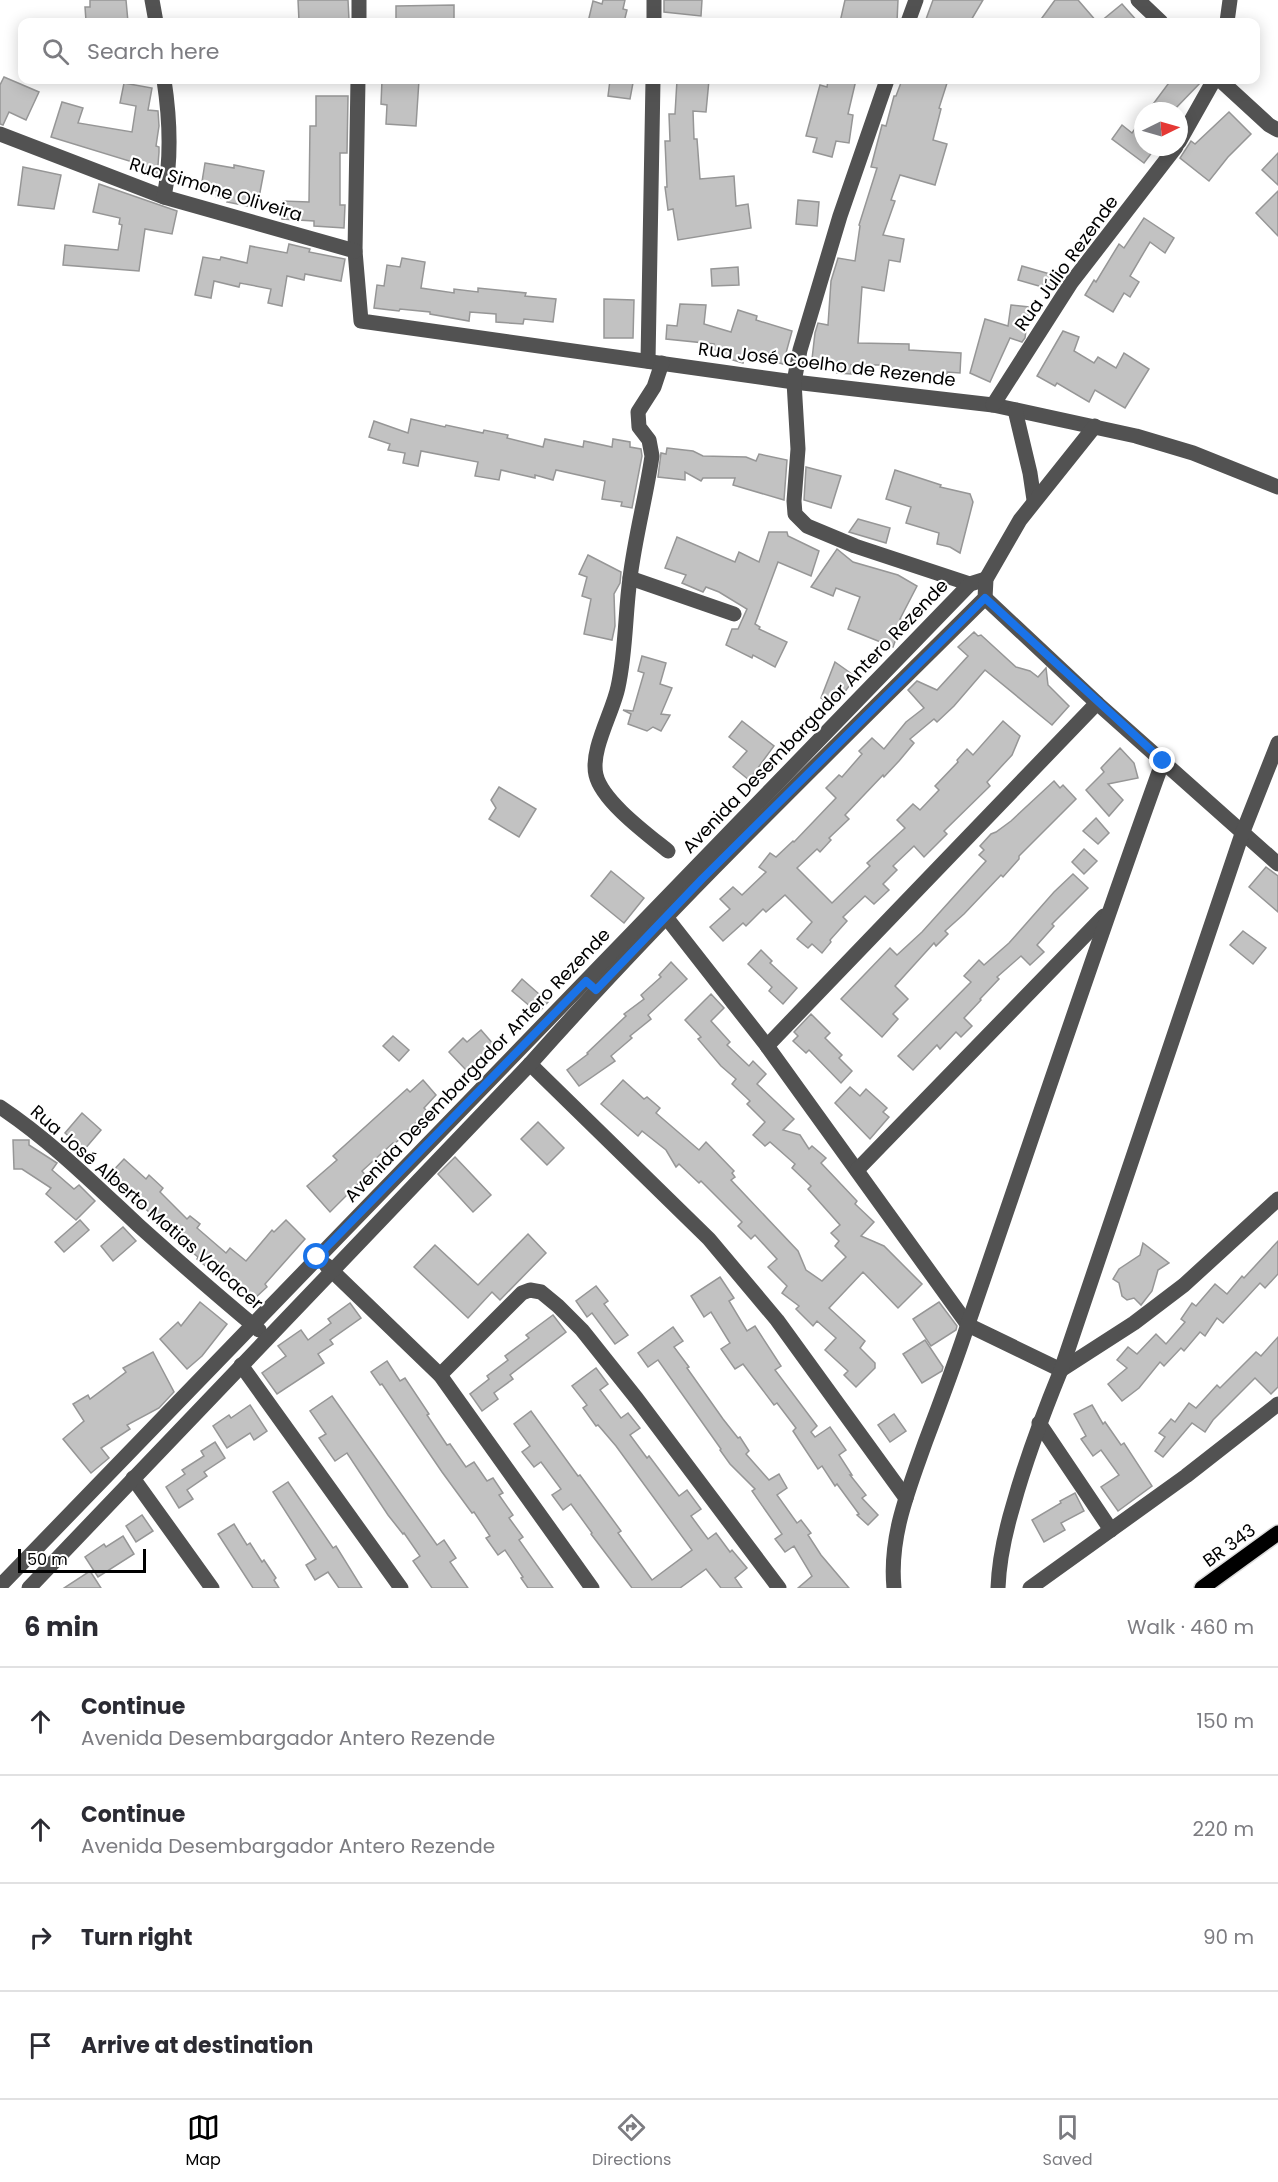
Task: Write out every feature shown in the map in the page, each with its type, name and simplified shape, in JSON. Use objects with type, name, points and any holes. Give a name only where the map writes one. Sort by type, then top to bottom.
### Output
[{"type":"main road","name":"BR 343","points":[[1202,1588],[1278,1533]]},
{"type":"street","points":[[152,0],[155,18]]},
{"type":"street","points":[[359,0],[359,18]]},
{"type":"street","points":[[654,0],[654,18]]},
{"type":"street","points":[[909,18],[916,0]]},
{"type":"street","points":[[1138,0],[1157,18]]},
{"type":"street","points":[[1228,18],[1230,0]]},
{"type":"street","points":[[164,197],[168,177],[170,142],[170,118],[165,84]]},
{"type":"street","points":[[355,250],[358,84]]},
{"type":"street","points":[[653,84],[654,387],[638,412],[639,427],[649,440],[652,456],[630,578],[622,669],[611,714],[598,750],[596,774],[600,786],[617,806],[668,850]]},
{"type":"street","points":[[886,84],[859,156],[820,276],[800,350],[794,382],[798,449],[795,514],[807,526],[855,546],[970,584]]},
{"type":"street","points":[[1188,126],[1212,84]]},
{"type":"street","points":[[1224,84],[1278,130]]},
{"type":"street","name":"Rua Simone Oliveira","points":[[0,134],[164,197],[355,250]]},
{"type":"street","name":"Rua Júlio Rezende","points":[[993,405],[1071,283],[1169,156]]},
{"type":"street","name":"Rua José Coelho de Rezende","points":[[355,250],[361,321],[794,382],[993,405],[1095,426],[1193,453],[1278,487]]},
{"type":"street","points":[[1015,410],[1034,500]]},
{"type":"street","points":[[1095,426],[1020,520],[986,579],[985,598],[1097,703],[1278,864]]},
{"type":"street","points":[[630,578],[734,614]]},
{"type":"street","name":"Avenida Desembargador Antero Rezende","points":[[0,1586],[438,1133],[591,986],[847,711],[970,584],[986,579]]},
{"type":"street","name":"Avenida Desembargador Antero Rezende","points":[[633,942],[666,917],[985,598]]},
{"type":"street","points":[[767,1046],[1097,703]]},
{"type":"street","points":[[847,711],[858,723]]},
{"type":"street","points":[[999,1588],[999,1564],[1008,1525],[1039,1423],[1061,1370],[1242,834],[1278,743]]},
{"type":"street","points":[[894,1588],[892,1569],[894,1539],[906,1498],[968,1325],[1108,912],[1163,761]]},
{"type":"street","points":[[857,1170],[1108,912]]},
{"type":"street","points":[[666,917],[767,1046],[968,1325],[1061,1370]]},
{"type":"street","name":"Avenida Desembargador Antero Rezende","points":[[29,1588],[530,1064],[591,986]]},
{"type":"street","points":[[530,1064],[709,1239],[777,1320],[906,1498]]},
{"type":"street","name":"Rua José Alberto Matias Valcacer","points":[[0,1107],[26,1124],[60,1153],[160,1245],[267,1337]]},
{"type":"street","points":[[438,1133],[451,1146]]},
{"type":"street","points":[[1061,1370],[1134,1323],[1184,1285],[1278,1199]]},
{"type":"street","points":[[317,1257],[440,1375],[592,1588]]},
{"type":"street","points":[[440,1375],[522,1293],[530,1290],[541,1292],[558,1306],[601,1352],[779,1588]]},
{"type":"street","points":[[241,1365],[401,1588]]},
{"type":"street","points":[[1030,1588],[1186,1476],[1278,1404]]},
{"type":"street","points":[[1039,1423],[1111,1530]]},
{"type":"street","points":[[132,1478],[212,1588]]},
{"type":"building","points":[[90,0],[126,0],[128,18],[86,18],[85,7],[90,7]]},
{"type":"building","points":[[298,0],[348,0],[349,18],[299,18]]},
{"type":"building","points":[[603,0],[625,0],[623,9],[627,10],[625,18],[589,18],[593,1],[602,4]]},
{"type":"building","points":[[664,0],[702,0],[701,16],[664,12]]},
{"type":"building","points":[[845,0],[898,0],[897,18],[841,18]]},
{"type":"building","points":[[933,0],[983,0],[972,18],[926,18]]},
{"type":"building","points":[[1055,0],[1078,0],[1094,18],[1042,18]]},
{"type":"building","points":[[1122,4],[1134,18],[1105,18]]},
{"type":"building","points":[[454,5],[454,18],[396,18],[396,6]]},
{"type":"building","points":[[4,77],[39,92],[26,120],[9,112],[3,125],[0,124],[0,85]]},
{"type":"building","points":[[124,84],[152,88],[148,110],[158,111],[157,178],[143,173],[144,166],[51,137],[62,102],[83,108],[78,123],[132,132],[136,106],[120,103]]},
{"type":"building","points":[[382,84],[419,84],[416,126],[386,124],[387,105],[381,104]]},
{"type":"building","points":[[610,84],[633,84],[630,99],[608,96]]},
{"type":"building","points":[[677,84],[709,84],[706,112],[693,111],[694,139],[697,139],[700,179],[734,176],[736,206],[748,204],[751,228],[678,240],[673,209],[668,210],[665,187],[667,187],[665,141],[670,141],[669,114],[675,114]]},
{"type":"building","points":[[827,84],[855,84],[848,114],[853,115],[849,143],[836,141],[832,157],[813,152],[817,138],[806,136],[820,85],[827,87]]},
{"type":"building","points":[[900,84],[947,84],[933,140],[947,144],[935,185],[900,175],[891,200],[895,201],[883,235],[904,239],[900,262],[889,260],[884,291],[862,287],[858,343],[909,344],[909,350],[961,353],[960,373],[947,372],[947,375],[898,373],[898,370],[880,369],[881,365],[851,365],[851,374],[837,373],[838,363],[812,359],[818,323],[828,325],[831,281],[838,258],[855,261],[859,225],[877,168],[871,167],[882,125],[886,126],[894,96]]},
{"type":"building","points":[[1168,84],[1199,84],[1182,102],[1155,102]]},
{"type":"building","points":[[316,96],[348,96],[347,153],[340,153],[340,205],[345,205],[344,228],[314,226],[314,221],[282,219],[283,201],[309,202],[310,126],[316,126]]},
{"type":"building","points":[[1229,112],[1251,134],[1228,157],[1209,181],[1180,158],[1188,156],[1188,146],[1191,141],[1195,144]]},
{"type":"building","points":[[1122,125],[1132,133],[1134,130],[1134,156],[1112,139]]},
{"type":"building","points":[[1278,153],[1278,185],[1262,170]]},
{"type":"building","points":[[1135,156],[1149,156],[1144,163]]},
{"type":"building","points":[[205,163],[234,168],[234,165],[264,171],[257,208],[227,202],[228,200],[216,197],[217,191],[201,188]]},
{"type":"building","points":[[23,167],[61,175],[54,209],[18,205]]},
{"type":"building","points":[[99,184],[177,211],[172,234],[145,229],[139,271],[63,265],[65,245],[118,250],[122,225],[119,224],[120,218],[93,212]]},
{"type":"building","points":[[1278,191],[1278,236],[1256,213]]},
{"type":"building","points":[[798,200],[819,202],[817,226],[796,224]]},
{"type":"building","points":[[1144,218],[1174,238],[1165,253],[1150,242],[1130,276],[1139,282],[1130,297],[1124,293],[1113,312],[1085,295],[1094,280],[1096,282],[1119,244],[1124,248]]},
{"type":"building","points":[[289,244],[310,249],[309,252],[345,259],[341,281],[305,274],[304,280],[287,276],[282,306],[268,303],[271,289],[240,283],[239,287],[214,281],[211,298],[195,295],[203,257],[220,260],[221,257],[247,263],[250,246],[287,253]]},
{"type":"building","points":[[402,258],[425,262],[421,288],[454,293],[454,289],[478,292],[478,288],[556,299],[553,322],[524,319],[523,324],[496,322],[496,314],[470,312],[469,321],[430,314],[430,312],[374,308],[377,285],[384,286],[387,265],[400,267]]},
{"type":"building","points":[[1022,266],[1057,276],[1053,290],[1018,280]]},
{"type":"building","points":[[738,267],[739,285],[712,286],[711,269]]},
{"type":"building","points":[[604,299],[634,300],[633,338],[604,338]]},
{"type":"building","points":[[680,304],[706,305],[704,324],[731,332],[738,310],[757,316],[756,320],[792,331],[783,364],[745,353],[743,363],[723,357],[724,353],[713,349],[714,344],[666,339],[667,325],[677,326]]},
{"type":"building","points":[[1011,305],[1029,307],[1025,338],[1022,342],[1010,338],[990,382],[970,373],[985,319],[1008,326]]},
{"type":"building","points":[[1063,331],[1079,337],[1074,351],[1094,363],[1098,357],[1116,368],[1124,353],[1149,369],[1125,408],[1095,390],[1089,402],[1057,383],[1055,386],[1037,376]]},
{"type":"building","points":[[411,419],[445,427],[446,425],[483,433],[484,430],[508,435],[507,438],[543,447],[545,439],[583,447],[584,441],[612,447],[613,439],[630,442],[630,447],[641,449],[642,456],[632,508],[621,506],[622,502],[602,499],[605,481],[556,470],[553,480],[501,470],[499,480],[475,476],[478,462],[421,451],[418,466],[403,463],[405,453],[388,450],[390,444],[369,437],[374,421],[408,433]]},
{"type":"building","points":[[667,448],[693,451],[703,456],[746,457],[756,461],[759,454],[787,460],[784,500],[733,485],[735,478],[703,478],[701,481],[685,472],[685,480],[658,477],[661,453],[666,454]]},
{"type":"building","points":[[806,467],[841,476],[831,508],[804,500]]},
{"type":"building","points":[[895,470],[941,485],[940,487],[970,494],[973,502],[960,553],[950,547],[937,544],[939,533],[906,523],[911,507],[886,499]]},
{"type":"building","points":[[858,519],[890,528],[886,543],[849,532]]},
{"type":"building","points":[[769,532],[787,532],[788,536],[819,551],[811,576],[778,562],[755,624],[760,627],[759,629],[787,642],[775,667],[753,655],[752,658],[726,645],[732,629],[738,629],[747,609],[719,592],[706,587],[703,592],[682,583],[686,575],[665,568],[677,537],[735,562],[739,552],[759,562]]},
{"type":"building","points":[[837,549],[853,562],[898,575],[917,586],[900,619],[903,620],[893,647],[848,629],[860,597],[836,588],[833,596],[811,587]]},
{"type":"building","points":[[588,555],[621,572],[620,583],[614,594],[615,626],[612,640],[584,634],[591,599],[582,596],[587,577],[579,574]]},
{"type":"building","points":[[974,632],[978,636],[981,635],[1016,667],[1030,671],[1038,677],[1046,668],[1048,685],[1069,706],[1052,725],[985,670],[937,722],[934,719],[910,739],[914,743],[884,777],[883,775],[845,815],[849,819],[829,838],[831,840],[820,852],[817,849],[797,868],[832,903],[870,866],[867,863],[905,828],[897,820],[913,804],[920,810],[939,790],[935,786],[967,749],[973,755],[1003,721],[1020,736],[1012,755],[987,782],[990,786],[944,831],[947,834],[924,857],[914,846],[893,866],[897,870],[883,884],[889,890],[874,904],[865,896],[843,917],[847,921],[822,953],[812,944],[808,948],[797,939],[812,922],[785,895],[766,912],[763,909],[746,926],[743,923],[723,941],[710,927],[730,909],[720,899],[733,887],[742,895],[766,872],[759,867],[770,853],[776,857],[794,842],[836,798],[826,788],[839,775],[842,777],[862,754],[859,751],[872,738],[884,749],[906,722],[924,708],[908,690],[917,681],[937,690],[968,656],[958,647]]},
{"type":"building","points":[[642,656],[666,663],[660,684],[672,688],[661,714],[670,715],[661,731],[653,727],[647,731],[628,724],[631,714],[623,710],[633,711],[644,673],[638,671]]},
{"type":"building","points":[[835,662],[856,677],[834,706],[821,698]]},
{"type":"building","points":[[742,721],[774,746],[749,780],[733,767],[747,751],[729,737]]},
{"type":"building","points":[[1120,748],[1134,763],[1138,778],[1108,784],[1123,800],[1109,816],[1086,790],[1104,772],[1101,768]]},
{"type":"building","points":[[1054,781],[1060,788],[1063,785],[1076,799],[1019,856],[1019,859],[1003,877],[1001,875],[945,931],[948,934],[936,946],[934,943],[895,986],[908,999],[893,1014],[898,1019],[882,1037],[841,999],[890,948],[897,955],[922,932],[986,861],[979,855],[984,850],[980,846]]},
{"type":"building","points":[[499,787],[536,809],[519,837],[489,819],[496,808],[491,800]]},
{"type":"building","points":[[1096,818],[1109,833],[1098,844],[1083,831]]},
{"type":"building","points":[[1084,849],[1097,861],[1084,874],[1072,862]]},
{"type":"building","points":[[1266,867],[1278,876],[1278,912],[1249,887]]},
{"type":"building","points":[[611,871],[644,898],[624,923],[591,896]]},
{"type":"building","points":[[1073,874],[1088,888],[1052,924],[1054,926],[1037,945],[1044,952],[1030,965],[1021,956],[997,977],[999,979],[964,1018],[972,1026],[961,1037],[956,1032],[940,1049],[937,1045],[913,1070],[898,1056],[971,982],[964,976],[979,960],[984,965],[1009,943]]},
{"type":"building","points":[[1243,931],[1266,948],[1253,964],[1230,945]]},
{"type":"building","points":[[761,950],[772,961],[770,963],[797,988],[783,1004],[769,991],[772,987],[748,964]]},
{"type":"building","points":[[671,962],[687,979],[648,1015],[651,1019],[611,1056],[615,1061],[579,1086],[567,1070],[588,1054],[626,1016],[624,1014],[644,999],[641,995],[661,977],[659,975]]},
{"type":"building","points":[[522,979],[548,1002],[538,1013],[512,991]]},
{"type":"building","points":[[711,994],[724,1008],[711,1021],[730,1042],[727,1045],[749,1066],[753,1061],[766,1074],[757,1084],[794,1119],[783,1130],[800,1135],[809,1149],[812,1146],[826,1158],[821,1163],[857,1201],[855,1204],[874,1222],[861,1236],[884,1246],[922,1284],[898,1308],[863,1272],[829,1308],[865,1341],[860,1348],[875,1363],[875,1368],[856,1387],[844,1375],[848,1371],[825,1350],[836,1338],[817,1321],[813,1326],[796,1309],[799,1306],[782,1293],[787,1286],[768,1267],[777,1259],[755,1235],[751,1239],[738,1226],[742,1222],[701,1181],[699,1183],[679,1164],[676,1167],[666,1150],[642,1131],[638,1136],[601,1104],[623,1080],[644,1099],[647,1097],[660,1108],[656,1113],[699,1150],[706,1142],[734,1171],[732,1173],[735,1177],[731,1180],[798,1251],[806,1270],[822,1281],[846,1257],[835,1246],[839,1241],[831,1233],[840,1225],[808,1189],[811,1186],[792,1168],[795,1164],[770,1142],[765,1146],[753,1135],[765,1122],[747,1104],[750,1101],[732,1084],[736,1079],[721,1066],[698,1039],[701,1037],[685,1020]]},
{"type":"building","points":[[811,1014],[830,1033],[825,1038],[842,1055],[839,1058],[852,1071],[841,1083],[809,1050],[806,1053],[793,1041],[798,1036],[794,1032]]},
{"type":"building","points":[[481,1030],[494,1045],[466,1070],[449,1052],[463,1038],[467,1042]]},
{"type":"building","points":[[393,1036],[409,1050],[399,1061],[383,1046]]},
{"type":"building","points":[[423,1080],[436,1095],[424,1108],[428,1112],[362,1171],[366,1176],[330,1212],[307,1186],[337,1160],[333,1156],[407,1089],[410,1092]]},
{"type":"building","points":[[850,1087],[860,1096],[866,1089],[887,1108],[883,1112],[889,1117],[870,1139],[835,1103]]},
{"type":"building","points":[[82,1113],[101,1130],[84,1150],[65,1133]]},
{"type":"building","points":[[538,1122],[564,1148],[547,1165],[521,1139]]},
{"type":"building","points":[[13,1140],[29,1140],[29,1145],[57,1163],[52,1170],[74,1189],[79,1185],[95,1201],[76,1220],[46,1194],[51,1188],[22,1169],[14,1169]]},
{"type":"building","points":[[455,1157],[491,1195],[473,1212],[438,1174]]},
{"type":"building","points":[[124,1159],[146,1179],[149,1175],[163,1188],[160,1192],[187,1219],[190,1216],[200,1224],[197,1228],[226,1253],[230,1248],[246,1261],[272,1230],[274,1232],[286,1220],[305,1239],[265,1284],[267,1287],[253,1300],[212,1263],[208,1268],[197,1259],[198,1257],[166,1231],[149,1212],[108,1176]]},
{"type":"building","points":[[80,1220],[89,1230],[64,1252],[55,1242]]},
{"type":"building","points":[[123,1227],[136,1241],[113,1261],[101,1246]]},
{"type":"building","points":[[528,1234],[546,1253],[500,1300],[492,1292],[468,1318],[414,1267],[435,1245],[478,1285]]},
{"type":"building","points":[[1278,1241],[1278,1274],[1265,1288],[1260,1283],[1223,1323],[1217,1318],[1205,1336],[1200,1332],[1184,1351],[1181,1348],[1164,1366],[1160,1362],[1139,1388],[1122,1401],[1108,1384],[1127,1368],[1117,1360],[1128,1347],[1137,1354],[1156,1334],[1166,1344],[1185,1322],[1181,1319],[1192,1303],[1196,1306],[1215,1284],[1227,1294]]},
{"type":"building","points":[[1143,1243],[1169,1263],[1158,1270],[1152,1291],[1141,1305],[1134,1298],[1127,1300],[1122,1296],[1119,1283],[1113,1279],[1119,1269],[1140,1255]]},
{"type":"building","points":[[720,1277],[734,1298],[729,1301],[747,1331],[755,1326],[781,1366],[775,1370],[817,1426],[811,1432],[815,1437],[830,1427],[846,1450],[839,1455],[852,1475],[850,1475],[866,1495],[862,1498],[878,1515],[868,1525],[857,1515],[859,1514],[837,1484],[835,1486],[822,1466],[818,1469],[793,1431],[796,1428],[777,1403],[774,1405],[743,1364],[735,1369],[721,1349],[730,1343],[711,1312],[704,1317],[691,1296]]},
{"type":"building","points":[[596,1286],[608,1301],[604,1304],[628,1335],[615,1344],[592,1313],[587,1317],[576,1301]]},
{"type":"building","points":[[200,1302],[227,1324],[202,1356],[187,1369],[160,1339],[178,1322],[181,1326]]},
{"type":"building","points":[[939,1302],[957,1326],[956,1330],[931,1346],[913,1319]]},
{"type":"building","points":[[350,1303],[361,1318],[330,1340],[333,1344],[318,1354],[324,1363],[277,1394],[262,1373],[286,1356],[278,1346],[301,1330],[308,1340],[331,1323],[328,1319]]},
{"type":"building","points":[[553,1315],[566,1332],[510,1375],[513,1379],[494,1393],[498,1399],[482,1411],[470,1394],[489,1379],[487,1376],[508,1360],[505,1356],[529,1338],[526,1335]]},
{"type":"building","points":[[673,1327],[683,1341],[674,1347],[689,1367],[687,1368],[723,1419],[738,1438],[740,1437],[749,1451],[746,1454],[769,1480],[779,1474],[787,1488],[777,1495],[797,1523],[801,1520],[811,1533],[808,1535],[821,1555],[849,1588],[798,1588],[812,1576],[794,1546],[785,1552],[775,1539],[782,1534],[752,1491],[755,1489],[730,1464],[658,1360],[648,1367],[638,1353]]},
{"type":"building","points":[[1278,1337],[1278,1387],[1271,1394],[1255,1378],[1213,1420],[1205,1432],[1192,1423],[1163,1457],[1155,1451],[1165,1437],[1159,1433],[1171,1419],[1175,1422],[1189,1403],[1196,1408],[1217,1385],[1220,1388],[1256,1352],[1261,1356]]},
{"type":"building","points":[[925,1340],[943,1367],[942,1371],[922,1383],[903,1354]]},
{"type":"building","points":[[153,1352],[174,1392],[159,1408],[127,1425],[130,1429],[101,1448],[109,1458],[91,1473],[63,1439],[84,1421],[73,1404],[88,1395],[90,1399],[126,1372],[123,1368]]},
{"type":"building","points":[[387,1361],[400,1381],[405,1378],[447,1445],[450,1444],[466,1467],[474,1462],[487,1481],[493,1478],[503,1493],[499,1495],[513,1515],[509,1518],[523,1537],[519,1540],[553,1588],[528,1588],[505,1550],[498,1555],[486,1538],[490,1536],[474,1512],[472,1513],[382,1384],[380,1385],[371,1372]]},
{"type":"building","points":[[596,1368],[608,1384],[600,1390],[621,1418],[628,1413],[640,1428],[630,1435],[647,1458],[649,1456],[679,1496],[687,1490],[701,1509],[691,1516],[708,1539],[716,1533],[730,1552],[732,1550],[747,1568],[735,1578],[742,1588],[721,1588],[706,1569],[680,1588],[632,1588],[571,1504],[563,1510],[552,1495],[561,1489],[541,1462],[534,1467],[522,1452],[530,1446],[514,1424],[531,1411],[621,1531],[618,1533],[652,1580],[692,1550],[616,1446],[598,1425],[596,1426],[583,1408],[587,1405],[572,1386]]},
{"type":"building","points":[[332,1396],[437,1545],[444,1540],[456,1558],[450,1562],[468,1588],[432,1588],[413,1561],[420,1556],[388,1515],[347,1453],[335,1461],[319,1438],[326,1434],[310,1411]]},
{"type":"building","points":[[250,1405],[267,1431],[254,1440],[250,1433],[227,1448],[213,1426],[229,1415],[231,1418]]},
{"type":"building","points":[[1092,1405],[1103,1424],[1105,1422],[1121,1445],[1124,1443],[1152,1486],[1118,1511],[1101,1487],[1119,1475],[1101,1450],[1093,1456],[1081,1439],[1086,1436],[1074,1414]]},
{"type":"building","points":[[894,1414],[906,1431],[890,1442],[878,1425]]},
{"type":"building","points":[[215,1442],[225,1458],[204,1472],[207,1476],[187,1490],[193,1499],[179,1508],[166,1487],[185,1474],[182,1470],[204,1456],[201,1451]]},
{"type":"building","points":[[288,1482],[333,1548],[336,1546],[362,1588],[339,1588],[328,1572],[315,1580],[306,1565],[316,1559],[273,1492]]},
{"type":"building","points":[[1075,1493],[1084,1511],[1061,1523],[1065,1530],[1044,1542],[1032,1520]]},
{"type":"building","points":[[142,1515],[153,1531],[136,1542],[126,1526]]},
{"type":"building","points":[[234,1524],[247,1545],[250,1543],[262,1562],[264,1560],[276,1578],[274,1580],[279,1588],[253,1588],[218,1534]]},
{"type":"building","points":[[123,1536],[134,1554],[98,1577],[85,1557],[104,1544],[106,1547]]},
{"type":"building","points":[[90,1571],[101,1588],[64,1588]]},
{"type":"route","points":[[317,1257],[586,981],[596,990],[702,879],[985,598],[1163,761]]}]
